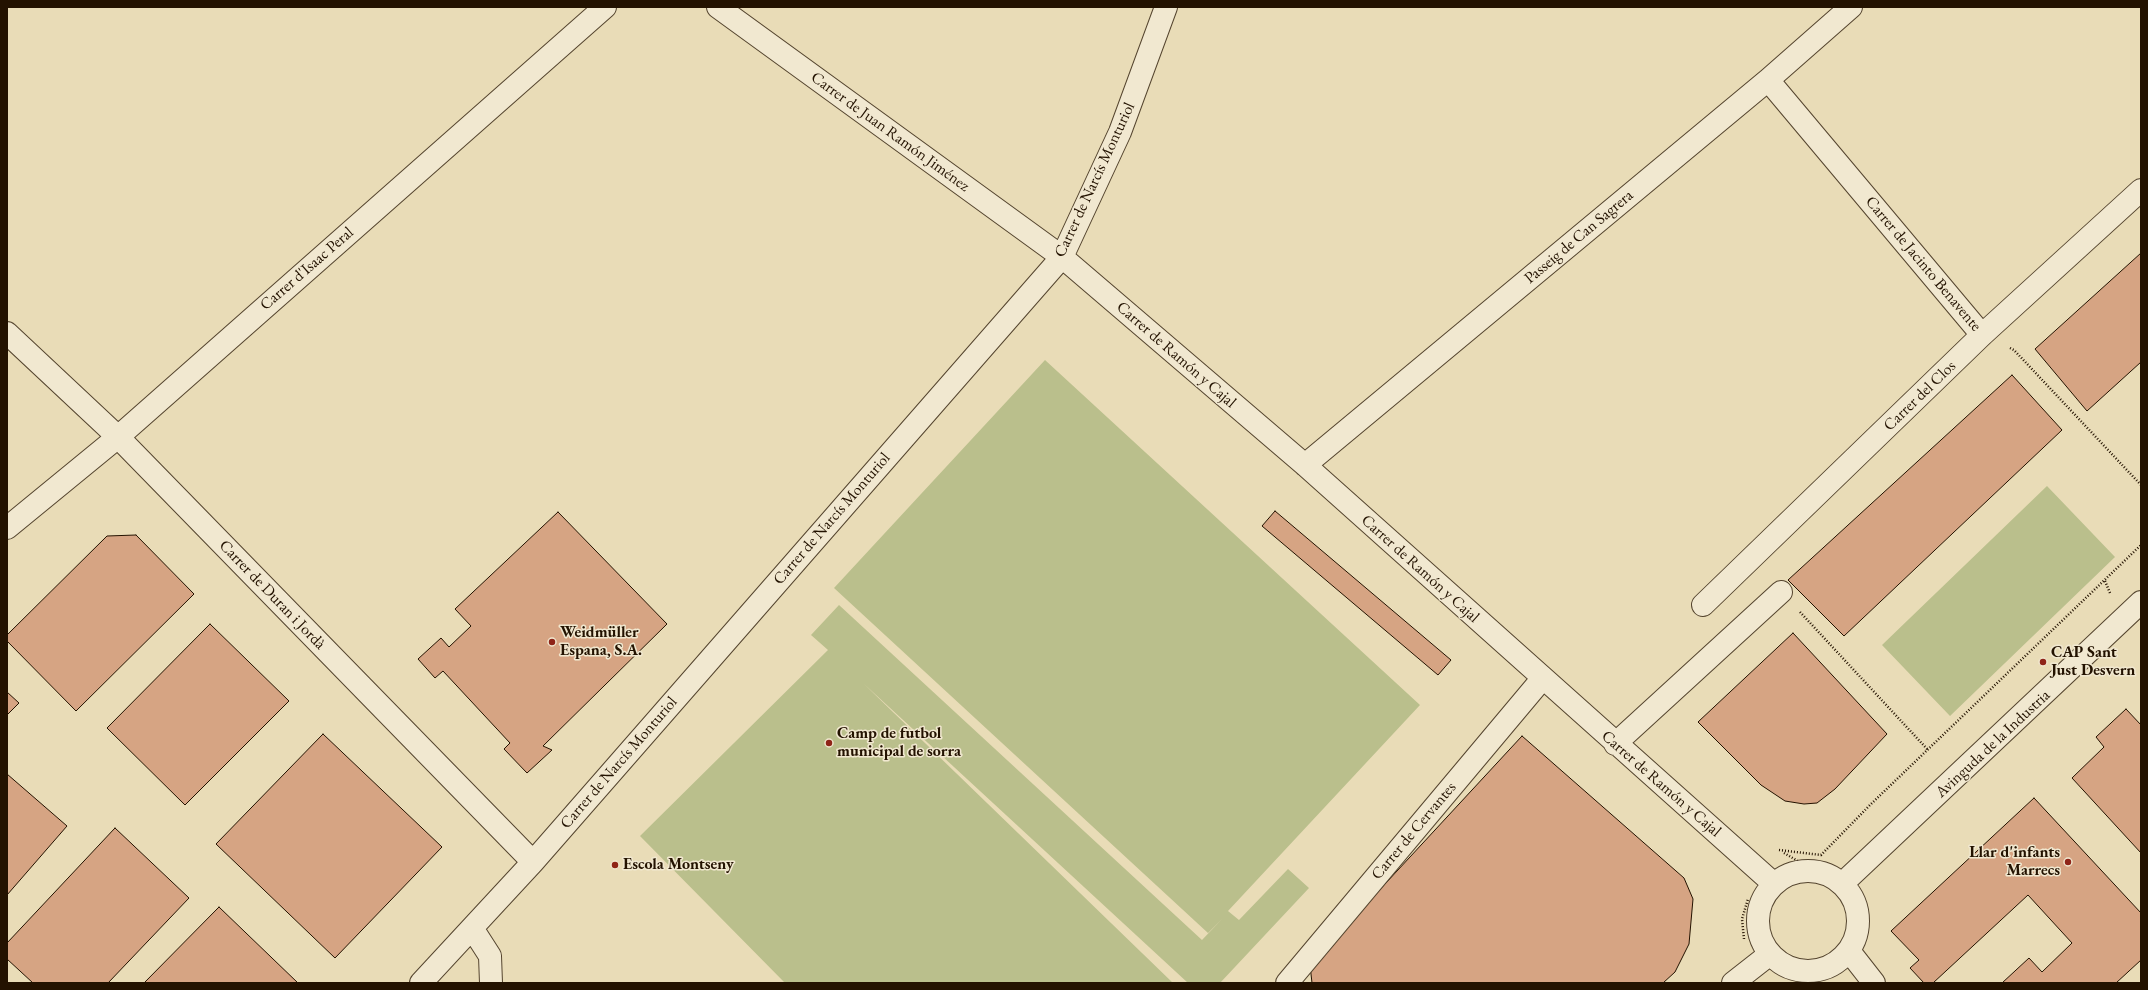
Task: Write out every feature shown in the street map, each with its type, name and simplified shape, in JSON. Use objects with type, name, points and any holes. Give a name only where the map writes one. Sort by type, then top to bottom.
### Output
[{"type":"street","name":"Carrer d'Isaac Peral","points":[[7,528],[118,437],[605,7]]},
{"type":"street","name":"Carrer de Juan Ramón Jiménez","points":[[718,7],[1062,257]]},
{"type":"street","name":"Carrer de Narcís Monturiol","points":[[421,983],[533,862],[1062,257],[1120,132],[1166,7]]},
{"type":"street","name":"Passeig de Can Sagrera","points":[[1305,465],[1768,80],[1851,7]]},
{"type":"street","name":"Carrer de Jacinto Benavente","points":[[1768,80],[1982,335]]},
{"type":"street","name":"Carrer del Clos","points":[[1704,605],[1982,335],[2141,190]]},
{"type":"street","name":"Carrer de Ramón y Cajal","points":[[1062,257],[1305,465],[1542,679],[1767,878]]},
{"type":"street","name":"Carrer de Duran i Jordà","points":[[7,333],[118,437],[533,862]]},
{"type":"street","points":[[1615,744],[1781,592]]},
{"type":"street","name":"Avinguda de la Industria","points":[[1842,884],[2141,602]]},
{"type":"street","name":"Carrer de Cervantes","points":[[1287,983],[1542,679]]},
{"type":"street","points":[[1800,871],[1815,871],[1830,875],[1842,884],[1854,898],[1859,916],[1857,935],[1849,951],[1821,977],[1763,958],[1758,918],[1767,878],[1786,876],[1800,871]]},
{"type":"street","points":[[472,928],[490,956],[491,983]]},
{"type":"street","points":[[1849,951],[1874,983]]},
{"type":"street","points":[[1733,983],[1763,958]]},
{"type":"path","name":"Carrer de Jacinto Benavente","points":[[1982,335],[2014,350],[2141,484]]},
{"type":"path","points":[[1779,850],[1821,855],[2141,545]]},
{"type":"path","points":[[1781,592],[1928,750]]},
{"type":"path","points":[[1763,958],[1746,950],[1742,919],[1751,888],[1767,878],[1779,850]]},
{"type":"path","points":[[1779,850],[1815,871]]},
{"type":"green space","points":[[1045,360],[1420,705],[1228,911],[1239,920],[1288,869],[1309,888],[1220,983],[1188,983],[863,683],[1173,983],[785,983],[640,836],[828,650],[811,635],[839,605],[1202,940],[1223,918],[1208,933],[834,588]]},
{"type":"green space","points":[[2047,486],[2115,557],[1950,716],[1882,645]]},
{"type":"building","points":[[2141,253],[2141,362],[2087,411],[2035,349]]},
{"type":"building","points":[[2012,375],[2062,430],[1844,636],[1788,580]]},
{"type":"building","points":[[1275,511],[1451,660],[1438,675],[1262,526]]},
{"type":"building","name":"Weidmüller Espana, S.A.","points":[[558,512],[667,624],[543,746],[552,750],[527,773],[504,749],[510,743],[443,671],[435,678],[418,659],[441,638],[449,647],[471,626],[455,609]]},
{"type":"building","points":[[136,535],[194,594],[76,711],[7,641],[7,635],[107,536]]},
{"type":"building","points":[[210,624],[289,701],[185,805],[107,728]]},
{"type":"building","points":[[1793,633],[1887,734],[1835,789],[1817,803],[1804,804],[1785,801],[1761,785],[1698,722]]},
{"type":"building","points":[[7,692],[19,703],[7,715]]},
{"type":"building","points":[[2126,709],[2141,725],[2141,853],[2072,778],[2104,747],[2096,737]]},
{"type":"building","points":[[323,734],[442,847],[335,958],[216,844]]},
{"type":"building","points":[[1522,736],[1684,878],[1693,899],[1689,944],[1675,972],[1663,983],[1312,983],[1310,965]]},
{"type":"building","points":[[7,774],[67,826],[7,895]]},
{"type":"building","points":[[2034,798],[2141,913],[2141,960],[2116,983],[2002,983],[2029,958],[2042,972],[2072,943],[2028,895],[1933,983],[1924,983],[1910,968],[1919,960],[1891,931]]},
{"type":"building","points":[[115,828],[189,898],[108,983],[33,983],[7,959],[7,943]]},
{"type":"building","points":[[219,907],[298,983],[144,983]]},
{"type":"place","name":"Weidmüller Espana, S.A.","points":[[552,642]]},
{"type":"place","name":"CAP Sant Just Desvern","points":[[2043,662]]},
{"type":"place","name":"Camp de futbol municipal de sorra","points":[[829,743]]},
{"type":"place","name":"Llar d'infants Marrecs","points":[[2068,862]]},
{"type":"place","name":"Escola Montseny","points":[[615,865]]}]
